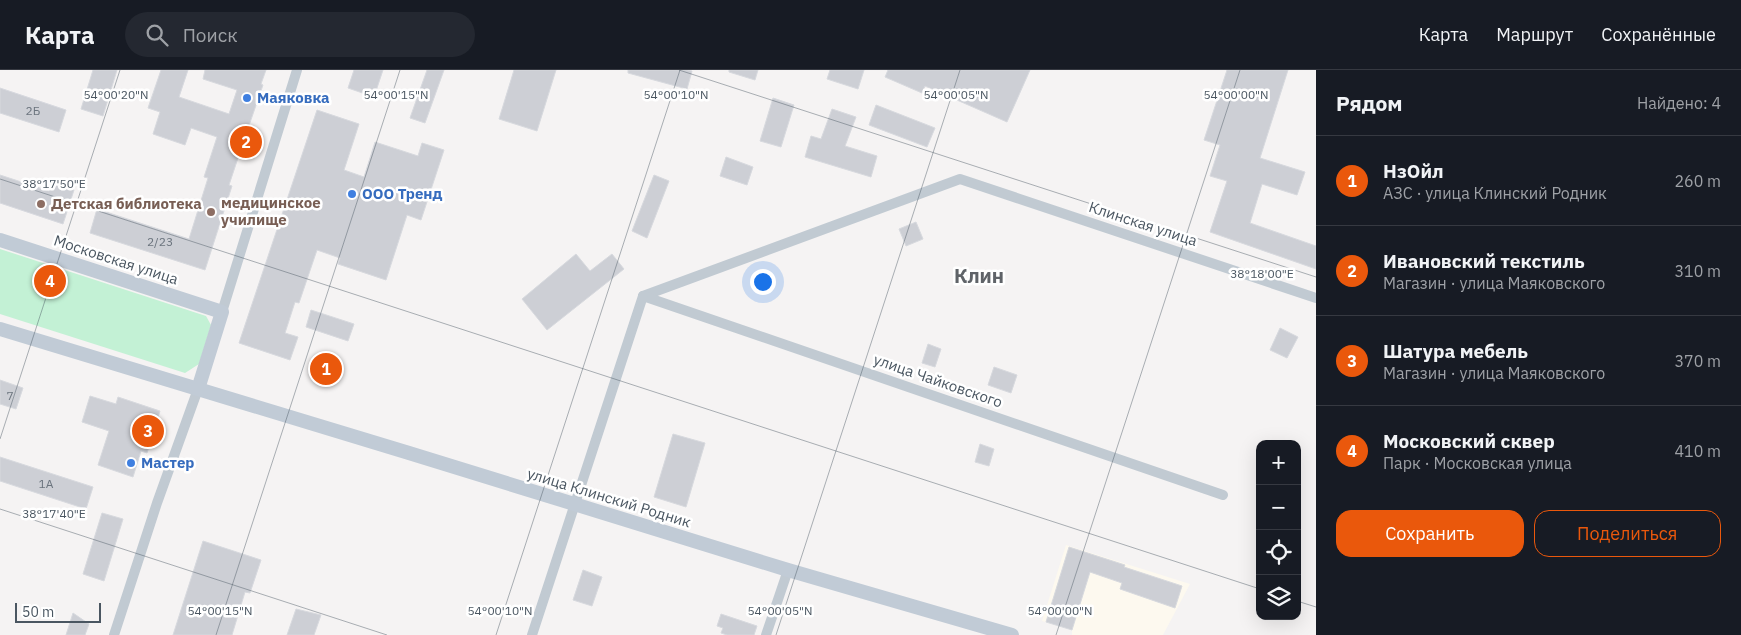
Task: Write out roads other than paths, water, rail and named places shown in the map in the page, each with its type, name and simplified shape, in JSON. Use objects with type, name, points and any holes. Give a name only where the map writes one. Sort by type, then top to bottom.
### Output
[{"type":"main road","name":"Московская улица","points":[[0,240],[222,312]]},
{"type":"main road","points":[[0,329],[198,389],[222,312]]},
{"type":"main road","name":"улица Клинский Родник","points":[[198,389],[788,570],[1012,635]]},
{"type":"street","points":[[222,312],[297,70]]},
{"type":"street","name":"Клинская улица","points":[[643,296],[960,179],[1316,298]]},
{"type":"street","points":[[532,635],[643,296]]},
{"type":"street","name":"улица Чайковского","points":[[643,296],[1223,495]]},
{"type":"street","points":[[114,635],[157,503],[198,389]]},
{"type":"street","points":[[766,635],[788,570]]},
{"type":"place","name":"Маяковка","points":[[247,98]]},
{"type":"place","name":"Ивановский текстиль","points":[[246,142]]},
{"type":"place","name":"ООО Тренд","points":[[352,194]]},
{"type":"place","name":"Детская библиотека","points":[[41,204]]},
{"type":"place","name":"медицинское училище","points":[[211,212]]},
{"type":"place","name":"Московский сквер","points":[[50,281]]},
{"type":"place","name":"НзОйл","points":[[326,369]]},
{"type":"place","name":"Шатура мебель","points":[[148,431]]},
{"type":"place","name":"Мастер","points":[[131,463]]},
{"type":"district","name":"Клин","points":[[979,276]]}]
